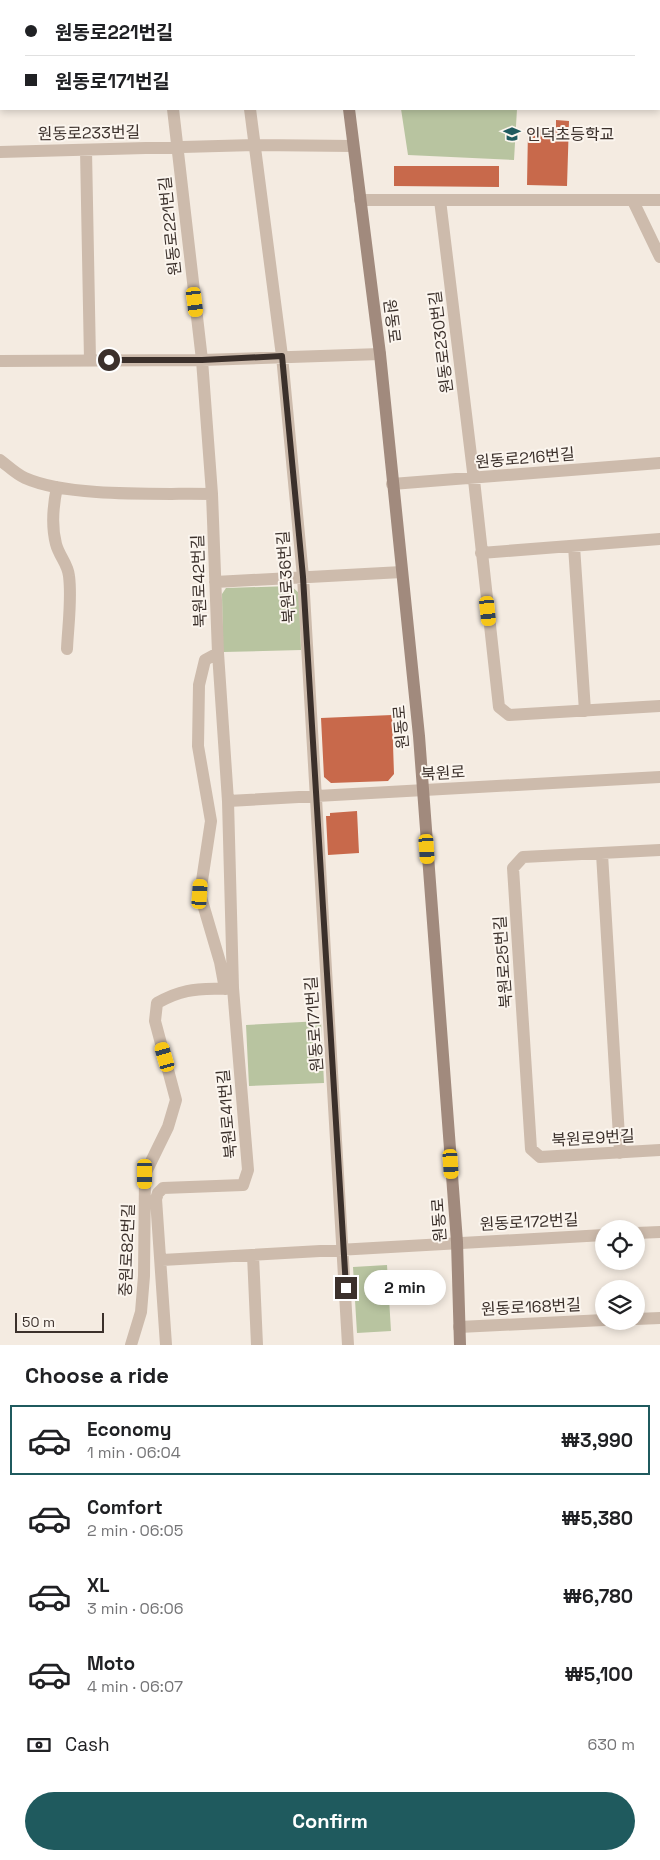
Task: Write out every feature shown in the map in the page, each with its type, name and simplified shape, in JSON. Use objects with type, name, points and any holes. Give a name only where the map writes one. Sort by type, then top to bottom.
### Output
[{"type":"street","points":[[173,110],[178,148]]},
{"type":"street","points":[[250,110],[282,356]]},
{"type":"street","name":"원동로","points":[[349,110],[380,354],[423,790],[457,1242],[460,1345]]},
{"type":"street","name":"원동로233번길","points":[[0,152],[255,145],[354,146]]},
{"type":"street","name":"원동로221번길","points":[[178,148],[202,360]]},
{"type":"street","points":[[86,150],[90,360]]},
{"type":"street","points":[[360,200],[660,200]]},
{"type":"street","name":"원동로230번길","points":[[440,200],[474,479]]},
{"type":"street","points":[[633,201],[660,257]]},
{"type":"street","points":[[0,361],[202,360],[380,354]]},
{"type":"street","name":"북원로36번길","points":[[282,356],[303,577],[316,796]]},
{"type":"street","name":"북원로42번길","points":[[202,360],[212,494],[218,652],[228,801]]},
{"type":"street","points":[[0,460],[23,477],[57,487],[137,493],[212,494]]},
{"type":"street","name":"원동로216번길","points":[[392,484],[660,463]]},
{"type":"street","name":"원동로216번길","points":[[474,479],[499,707],[509,715],[660,706]]},
{"type":"street","points":[[57,487],[53,508],[54,529],[57,546],[65,561],[70,579],[67,649]]},
{"type":"street","points":[[481,553],[660,539]]},
{"type":"street","points":[[574,546],[585,711]]},
{"type":"street","points":[[215,582],[402,572]]},
{"type":"street","points":[[218,652],[205,660],[199,685],[198,746],[210,821],[200,894],[229,988]]},
{"type":"street","name":"북원로","points":[[228,801],[660,777]]},
{"type":"street","name":"원동로171번길","points":[[316,796],[344,1250],[348,1345]]},
{"type":"street","name":"북원로41번길","points":[[166,1345],[162,1260],[156,1199],[158,1193],[163,1188],[243,1185],[247,1179],[248,1170],[229,988],[228,801]]},
{"type":"street","name":"북원로25번길","points":[[531,1149],[512,868],[523,857],[660,850]]},
{"type":"street","points":[[602,854],[620,1153]]},
{"type":"street","name":"중원로82번길","points":[[131,1345],[141,1312],[144,1276],[145,1174],[168,1127],[176,1100],[155,1021],[157,1004],[175,993],[191,989],[229,988]]},
{"type":"street","name":"북원로9번길","points":[[531,1149],[540,1157],[660,1150]]},
{"type":"street","points":[[645,1233],[660,1232]]},
{"type":"street","name":"원동로172번길","points":[[457,1242],[595,1234]]},
{"type":"street","points":[[162,1260],[457,1242]]},
{"type":"street","points":[[252,1255],[257,1345]]},
{"type":"street","points":[[645,1319],[660,1318]]},
{"type":"street","name":"원동로168번길","points":[[459,1327],[595,1320]]},
{"type":"green space","points":[[401,110],[517,110],[514,160],[408,155]]},
{"type":"green space","points":[[291,586],[299,593],[301,650],[223,652],[222,594],[226,588]]},
{"type":"green space","points":[[321,1021],[324,1083],[249,1086],[246,1025]]},
{"type":"green space","points":[[387,1265],[391,1331],[357,1333],[353,1267]]},
{"type":"building","points":[[556,120],[569,121],[567,186],[527,185],[528,129],[556,130]]},
{"type":"building","points":[[394,166],[499,166],[499,187],[394,186]]},
{"type":"building","points":[[392,715],[394,774],[388,781],[331,783],[324,777],[321,718]]},
{"type":"building","points":[[357,811],[359,853],[328,855],[326,816],[330,816],[330,813]]},
{"type":"place","name":"인덕초등학교","points":[[512,134]]},
{"type":"route","points":[[109,360],[202,360],[282,356],[303,577],[346,1288]]}]
